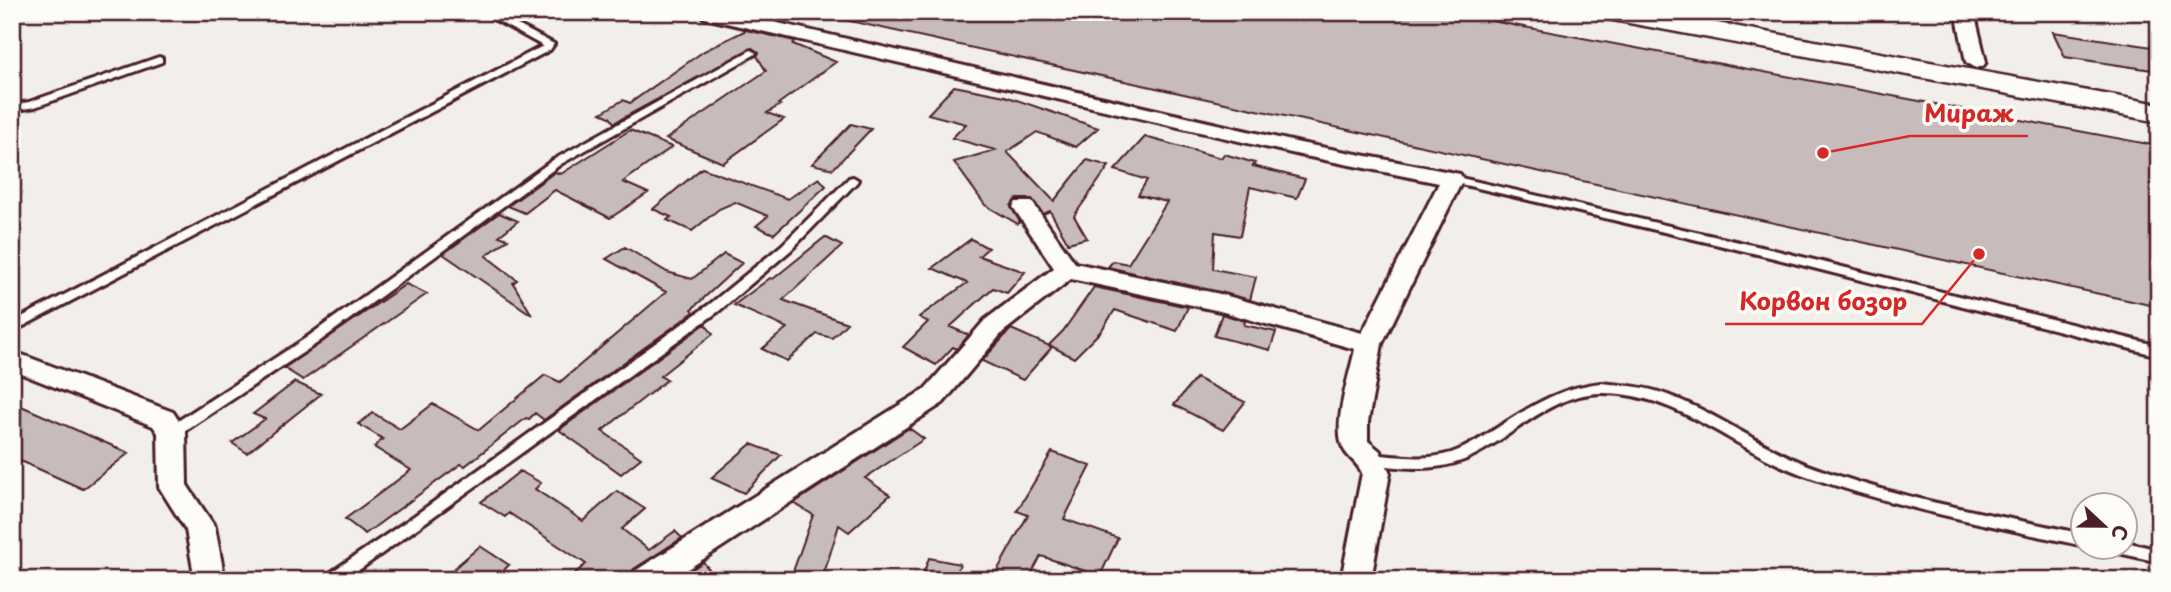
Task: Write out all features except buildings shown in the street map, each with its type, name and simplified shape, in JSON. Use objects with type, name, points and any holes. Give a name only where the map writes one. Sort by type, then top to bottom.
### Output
[{"type":"main road","points":[[1613,12],[2159,113]]},
{"type":"main road","points":[[1702,12],[2159,94]]},
{"type":"street","points":[[705,12],[1300,149],[1452,179],[1370,344],[1354,422],[1354,441],[1358,450],[1370,459],[1376,473],[1356,580]]},
{"type":"street","points":[[1965,12],[1976,62]]},
{"type":"street","points":[[1024,207],[1067,270],[1303,324],[1370,344]]},
{"type":"street","points":[[646,580],[934,396],[994,326],[1067,270]]},
{"type":"street","points":[[12,360],[163,419],[172,432],[173,487],[200,527],[210,580]]},
{"type":"lane","points":[[12,328],[534,55],[549,44],[485,12]]},
{"type":"lane","points":[[172,432],[311,341],[556,162],[751,53]]},
{"type":"lane","points":[[12,108],[32,105],[159,60]]},
{"type":"lane","points":[[1452,179],[1774,254],[2159,351]]},
{"type":"lane","points":[[332,580],[701,319],[820,218],[853,180]]},
{"type":"lane","points":[[1370,459],[1410,463],[1458,457],[1568,392],[1602,388],[1664,397],[1713,420],[1798,467],[1861,489],[2070,537]]},
{"type":"lane","points":[[2140,552],[2159,556]]},
{"type":"place","name":"Мираж","points":[[1823,153]]},
{"type":"place","name":"Корвон бозор","points":[[1979,254]]}]
